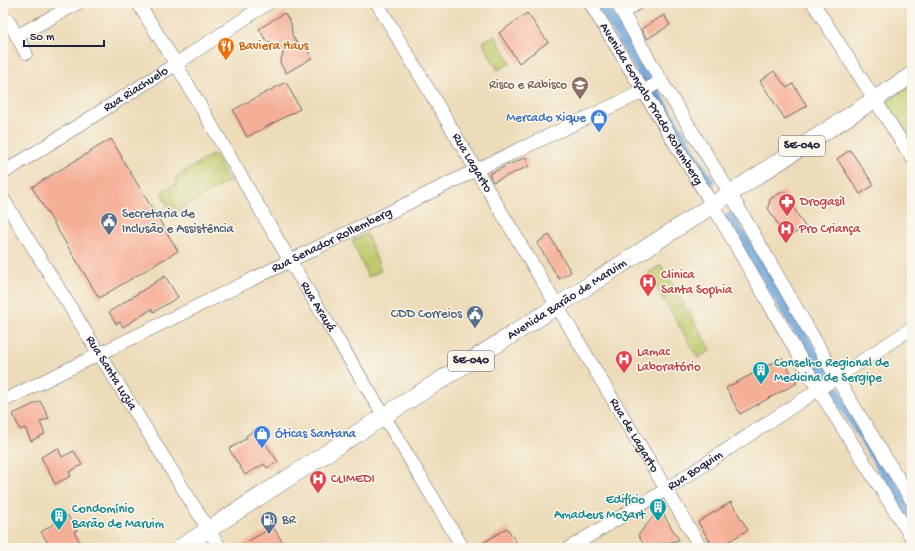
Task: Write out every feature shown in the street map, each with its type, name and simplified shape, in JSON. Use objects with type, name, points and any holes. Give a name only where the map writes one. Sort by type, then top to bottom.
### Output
[{"type":"main road","name":"Avenida Barão de Maruim","points":[[180,548],[556,306],[714,208],[912,75]]},
{"type":"street","points":[[17,36],[78,3]]},
{"type":"street","name":"Rua Arauá","points":[[138,3],[176,64],[290,261],[463,548]]},
{"type":"street","name":"Rua Riachuelo","points":[[3,173],[176,64],[268,3]]},
{"type":"street","name":"Rua Lagarto","points":[[377,3],[566,323]]},
{"type":"street","name":"Avenida Gonçalo Prado Rolemberg","points":[[590,3],[731,196],[827,383]]},
{"type":"street","points":[[620,8],[638,3]]},
{"type":"street","points":[[814,3],[912,158]]},
{"type":"street","name":"Avenida Gonçalo Prado Rolemberg","points":[[620,8],[652,86],[714,208],[827,383]]},
{"type":"street","points":[[8,20],[26,53]]},
{"type":"street","name":"Rua Senador Rollemberg","points":[[3,401],[476,170],[652,86]]},
{"type":"street","name":"Rua Santa Luzia","points":[[3,199],[220,548]]},
{"type":"street","name":"Rua de Lagarto","points":[[566,323],[667,489],[701,548]]},
{"type":"street","name":"Rua Boquim","points":[[569,548],[667,489],[912,328]]},
{"type":"street","points":[[827,383],[912,501]]},
{"type":"street","points":[[827,383],[912,538]]},
{"type":"green space","points":[[494,35],[511,63],[498,70],[483,42]]},
{"type":"green space","points":[[912,85],[912,145],[887,105],[889,100]]},
{"type":"green space","points":[[214,154],[229,181],[172,214],[161,192],[177,183],[175,177]]},
{"type":"green space","points":[[367,234],[381,271],[368,277],[352,241]]},
{"type":"green space","points":[[661,265],[711,350],[698,358],[648,273]]},
{"type":"building","points":[[284,13],[291,23],[292,35],[296,42],[306,48],[312,58],[286,73],[280,63],[284,51],[278,43],[267,42],[259,29]]},
{"type":"building","points":[[527,13],[548,42],[519,63],[499,33]]},
{"type":"building","points":[[664,15],[670,25],[647,39],[641,29]]},
{"type":"building","points":[[774,71],[787,88],[793,84],[807,106],[785,119],[760,81]]},
{"type":"building","points":[[286,82],[300,109],[247,137],[233,110]]},
{"type":"building","points":[[111,139],[178,251],[99,298],[32,187]]},
{"type":"building","points":[[850,150],[874,185],[860,194],[837,159]]},
{"type":"building","points":[[526,157],[529,166],[493,182],[489,174]]},
{"type":"building","name":"Drogasil","points":[[784,191],[805,227],[786,238],[768,208],[770,199]]},
{"type":"building","points":[[549,235],[571,272],[559,279],[537,243]]},
{"type":"building","points":[[165,276],[178,297],[154,312],[152,309],[123,327],[120,322],[116,324],[109,312]]},
{"type":"building","name":"Conselho Regional de Medicina de Sergipe","points":[[782,358],[797,383],[740,414],[726,388]]},
{"type":"building","points":[[40,401],[49,418],[40,422],[45,434],[31,441],[25,428],[20,430],[13,414]]},
{"type":"building","points":[[256,429],[278,462],[267,468],[264,464],[245,475],[229,449],[247,438],[246,436]]},
{"type":"building","points":[[58,448],[62,457],[74,451],[82,465],[69,472],[71,476],[55,484],[41,457]]},
{"type":"building","points":[[731,502],[748,530],[717,548],[714,548],[698,522]]},
{"type":"building","name":"Edifício Amadeus Mozart","points":[[660,509],[679,540],[646,548],[638,535]]},
{"type":"building","name":"Condomínio Barão de Maruim","points":[[67,515],[77,530],[74,532],[84,548],[56,548],[53,543],[48,543],[41,532]]},
{"type":"building","name":"BR","points":[[273,527],[286,548],[236,548]]},
{"type":"building","points":[[507,528],[520,548],[475,548]]},
{"type":"waterway","points":[[601,3],[709,183]]},
{"type":"waterway","points":[[730,218],[912,517]]},
{"type":"place","name":"Baviera Haus","points":[[226,61]]},
{"type":"place","name":"Risco e Rabisco","points":[[580,100]]},
{"type":"place","name":"Mercado Xique","points":[[599,133]]},
{"type":"place","name":"Drogasil","points":[[787,217]]},
{"type":"place","name":"Secretaria de Inclusão e Assistência","points":[[109,236]]},
{"type":"place","name":"Pro Criança","points":[[786,244]]},
{"type":"place","name":"Clinica Santa Sophia","points":[[648,297]]},
{"type":"place","name":"CDD Correios","points":[[475,329]]},
{"type":"place","name":"Lamac Laboratório","points":[[624,374]]},
{"type":"place","name":"Conselho Regional de Medicina de Sergipe","points":[[761,385]]},
{"type":"place","name":"Óticas Santana","points":[[262,449]]},
{"type":"place","name":"CLIMEDI","points":[[318,494]]},
{"type":"place","name":"Edifício Amadeus Mozart","points":[[658,522]]},
{"type":"place","name":"Condomínio Barão de Maruim","points":[[59,531]]},
{"type":"place","name":"BR","points":[[269,535]]}]
